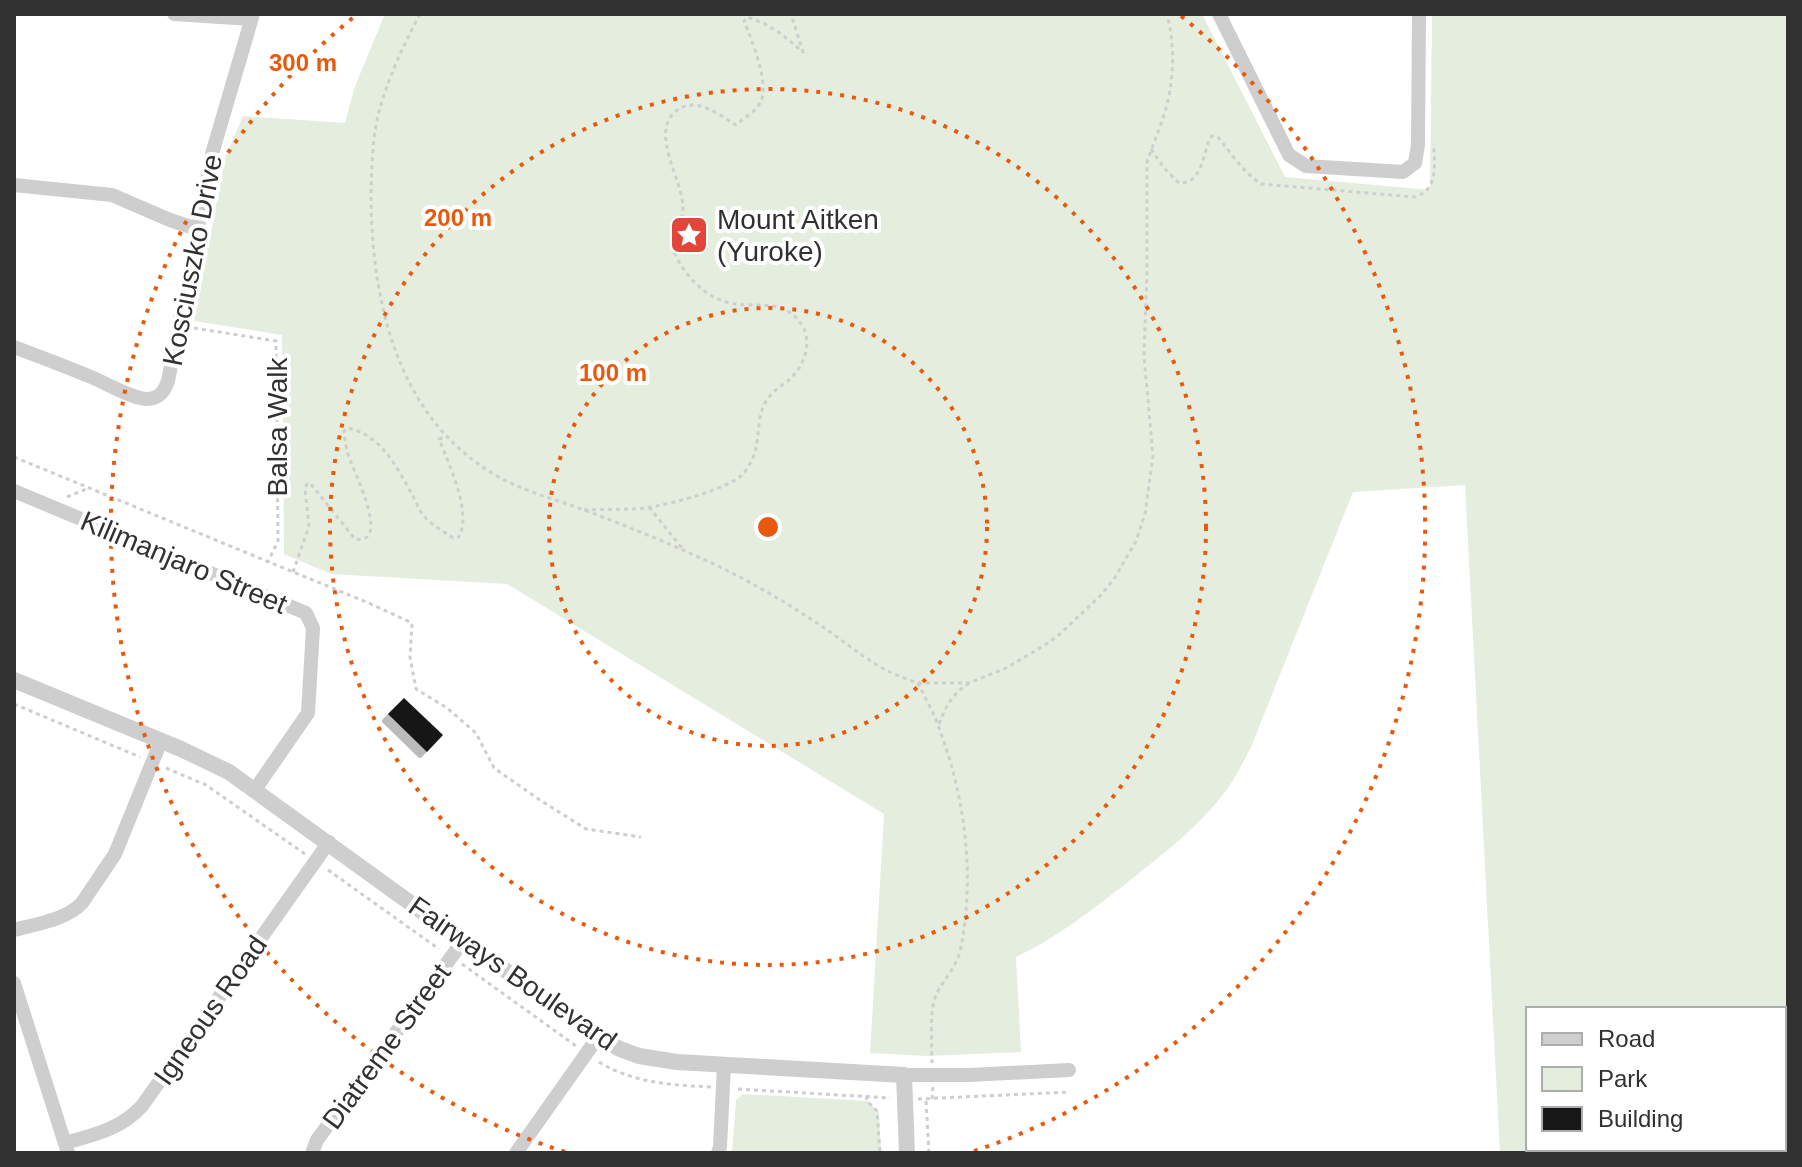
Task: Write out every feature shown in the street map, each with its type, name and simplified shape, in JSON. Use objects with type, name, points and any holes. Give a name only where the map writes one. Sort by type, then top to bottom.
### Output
[{"type":"street","points":[[174,14],[252,16]]},
{"type":"street","points":[[1219,14],[1289,155],[1306,166],[1403,172],[1415,163],[1418,145],[1419,14]]},
{"type":"street","name":"Kosciuszko Drive","points":[[14,347],[145,399],[157,397],[164,391],[212,154],[252,16]]},
{"type":"street","points":[[14,185],[112,195],[197,229]]},
{"type":"street","name":"Kilimanjaro Street","points":[[14,491],[306,613],[313,628],[308,713],[254,791]]},
{"type":"street","name":"Fairways Boulevard","points":[[14,680],[213,763],[329,842],[598,1037],[620,1049],[648,1058],[724,1066],[904,1075],[1069,1070]]},
{"type":"street","points":[[14,930],[66,914],[82,903],[115,854],[161,741]]},
{"type":"street","name":"Igneous Road","points":[[67,1148],[124,1123],[142,1106],[329,842]]},
{"type":"street","name":"Diatreme Street","points":[[312,1153],[317,1140],[463,941]]},
{"type":"street","points":[[14,983],[67,1148]]},
{"type":"street","points":[[516,1153],[598,1037]]},
{"type":"street","points":[[718,1153],[724,1066]]},
{"type":"street","points":[[904,1075],[907,1153]]},
{"type":"path","points":[[420,14],[379,109],[372,170],[371,227],[379,293],[393,348],[412,389],[448,437],[490,472],[515,486],[583,510],[729,571],[774,596],[889,671],[918,683],[969,683]]},
{"type":"path","points":[[583,510],[649,507],[704,493],[743,474],[757,448],[759,418],[764,404],[797,371],[806,350],[803,327],[788,311],[768,305],[728,303],[712,297],[679,264],[673,237],[682,221],[684,208],[666,142],[669,119],[683,106],[709,108],[736,125],[753,112],[764,96],[755,48],[744,21],[748,17],[765,24],[803,52],[791,14]]},
{"type":"path","points":[[938,726],[947,702],[957,692],[969,683],[1006,668],[1060,634],[1099,597],[1126,559],[1141,526],[1153,456],[1144,356],[1147,163],[1172,84],[1173,44],[1167,14]]},
{"type":"path","name":"Balsa Walk","points":[[178,326],[276,341],[278,541],[268,562]]},
{"type":"path","points":[[293,572],[309,526],[307,484],[310,483],[355,539],[367,537],[370,531],[368,507],[345,445],[344,431],[347,428],[368,436],[381,446],[423,515],[453,538],[459,537],[464,515],[439,439],[448,437]]},
{"type":"path","points":[[14,457],[412,623],[410,657],[416,689],[447,708],[476,733],[494,768],[586,829],[641,837]]},
{"type":"path","points":[[48,505],[89,488]]},
{"type":"path","points":[[649,507],[683,550]]},
{"type":"path","points":[[918,683],[938,726],[956,784],[967,846],[967,889],[961,949],[954,968],[933,1003],[932,1054]]},
{"type":"path","points":[[905,1099],[1070,1092]]},
{"type":"path","points":[[867,1096],[866,1100],[877,1111],[880,1153]]},
{"type":"path","points":[[926,1099],[929,1153]]},
{"type":"green space","points":[[385,14],[1202,14],[1285,177],[1430,190],[1432,14],[1788,14],[1788,1153],[1500,1153],[1465,485],[1353,492],[1251,747],[1230,785],[1196,825],[1128,882],[1060,932],[1016,957],[1021,1052],[927,1056],[870,1053],[884,814],[507,584],[331,574],[284,554],[282,335],[194,321],[225,158],[243,116],[345,123],[355,86]]},
{"type":"green space","points":[[743,1094],[868,1101],[879,1113],[881,1153],[732,1153],[736,1100]]},
{"type":"building","points":[[404,698],[443,735],[427,752],[388,714]]},
{"type":"place","name":"Mount Aitken (Yuroke)","points":[[689,235]]}]
